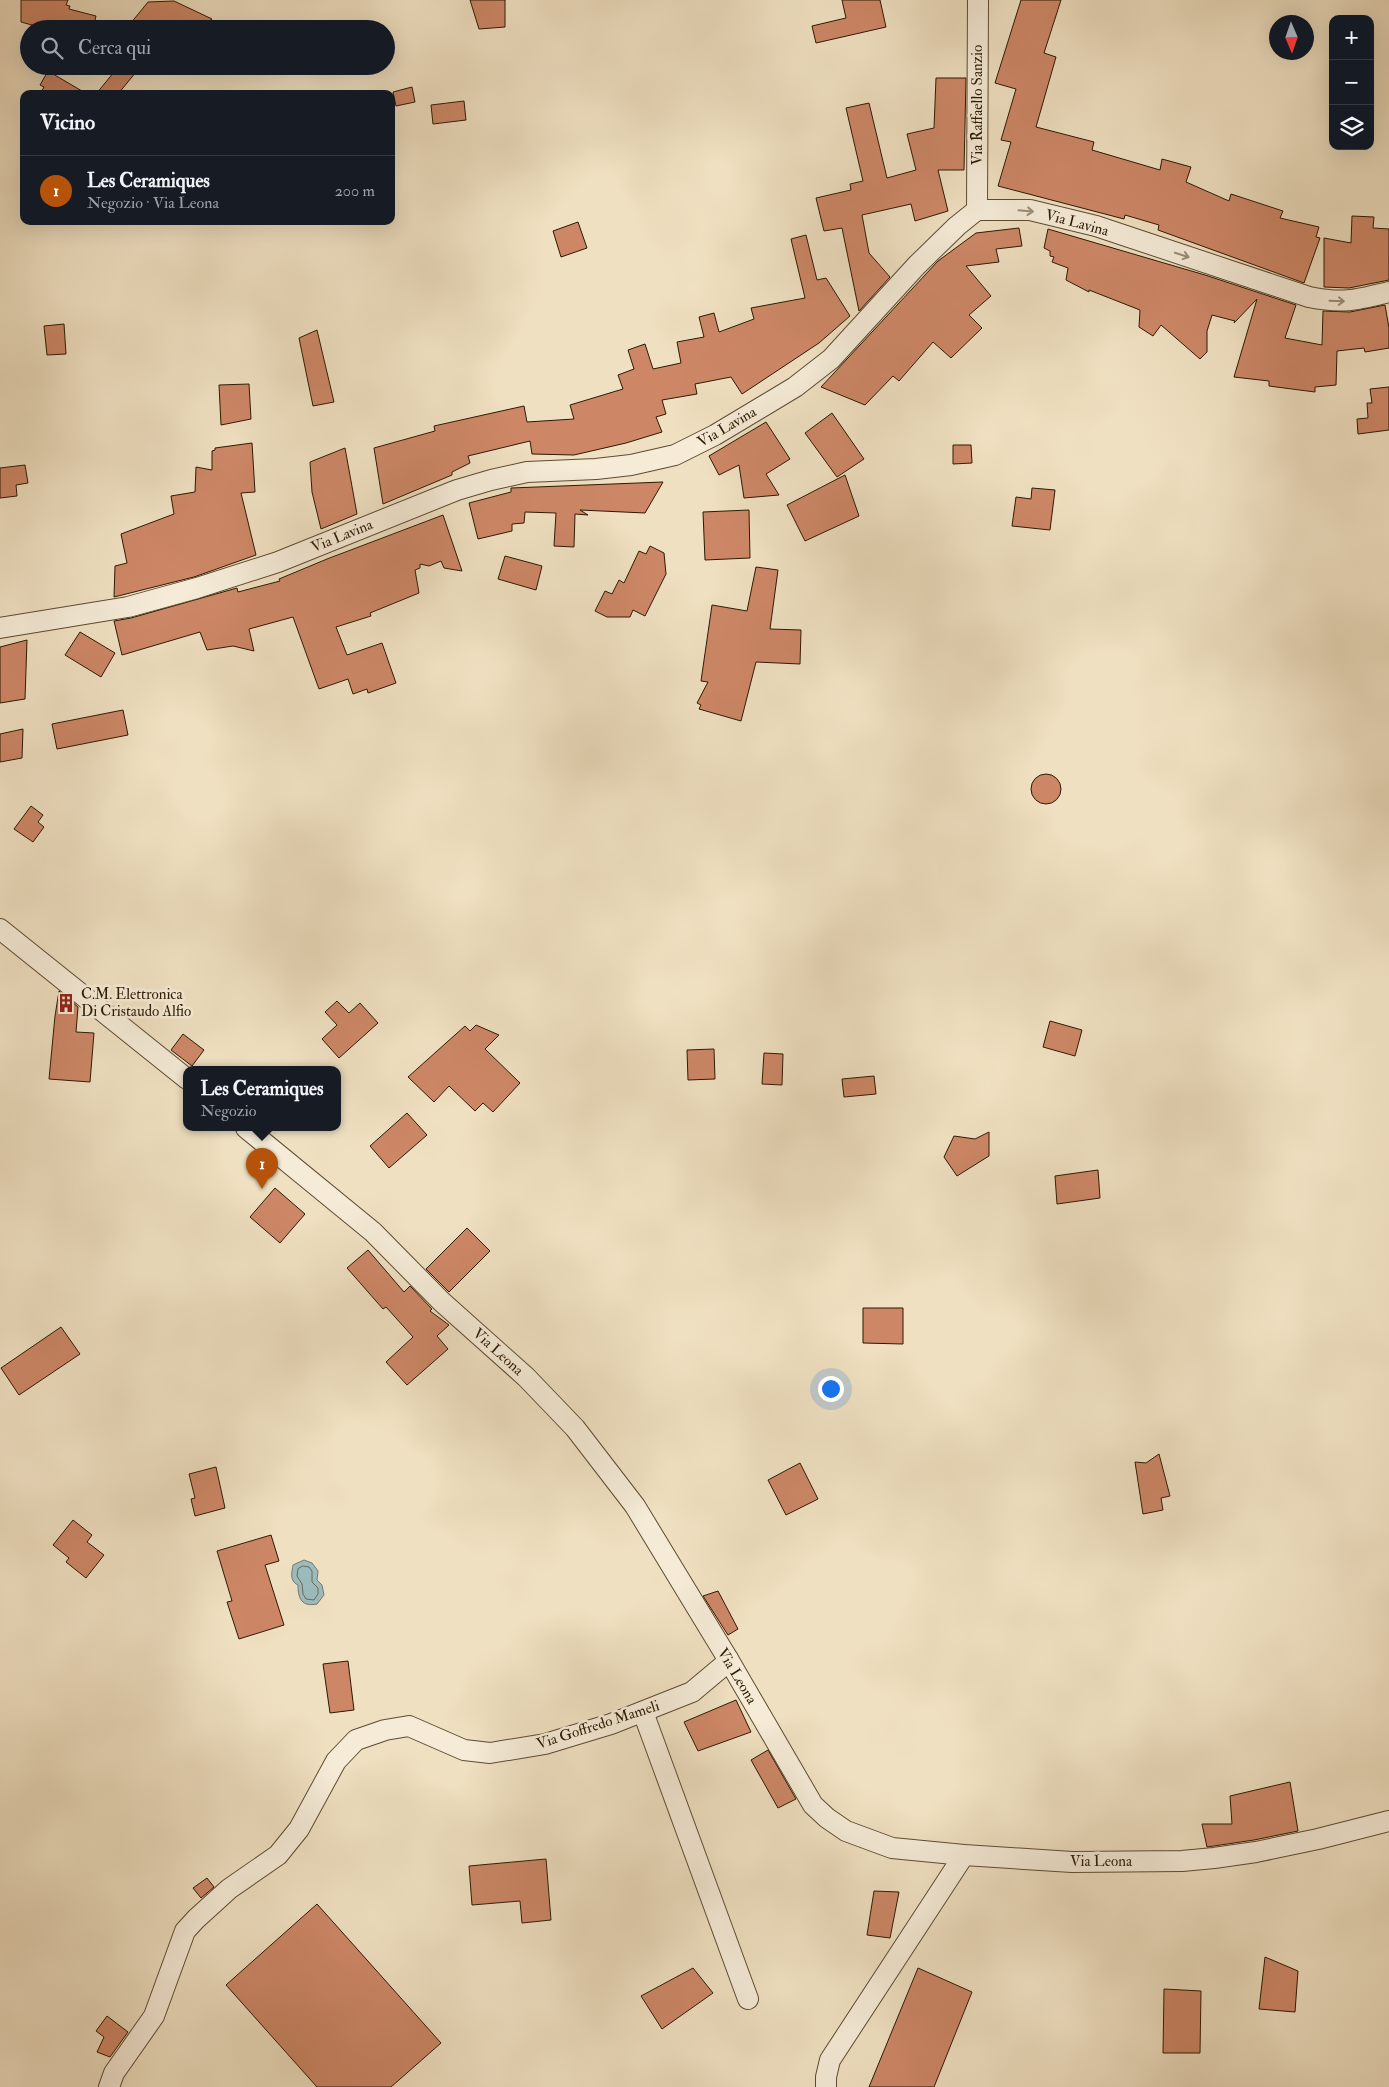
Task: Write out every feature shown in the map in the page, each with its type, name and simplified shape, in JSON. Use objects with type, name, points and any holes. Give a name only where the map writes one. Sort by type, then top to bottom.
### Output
[{"type":"street","name":"Via Raffaello Sanzio","points":[[977,210],[978,0]]},
{"type":"street","name":"Via Lavina","points":[[0,628],[128,607],[197,588],[278,562],[457,490],[491,480],[527,472],[631,466],[675,455],[715,435],[795,387],[831,359],[924,258],[957,226],[977,210],[1030,210],[1096,226],[1309,297],[1334,302],[1353,301],[1389,292]]},
{"type":"street","points":[[0,929],[183,1076]]},
{"type":"street","name":"Via Leona","points":[[250,1131],[373,1232],[442,1302],[526,1377],[575,1428],[634,1506],[728,1659],[813,1805],[826,1818],[846,1831],[892,1848],[964,1855],[1072,1862],[1182,1861],[1256,1852],[1318,1839],[1389,1820]]},
{"type":"street","name":"Via Goffredo Mameli","points":[[109,2087],[114,2073],[154,2016],[185,1932],[196,1919],[229,1889],[278,1855],[299,1829],[336,1761],[356,1740],[385,1730],[409,1726],[464,1750],[490,1753],[557,1741],[642,1712],[692,1692],[723,1666],[728,1659]]},
{"type":"street","points":[[642,1712],[748,1999]]},
{"type":"street","points":[[826,2087],[830,2060],[964,1855]]},
{"type":"water","points":[[304,1560],[312,1563],[318,1571],[317,1580],[322,1585],[324,1595],[317,1604],[312,1605],[302,1601],[298,1585],[292,1579],[293,1565]]},
{"type":"building","points":[[21,0],[68,0],[66,5],[70,6],[69,9],[96,16],[95,20],[21,20]]},
{"type":"building","points":[[470,0],[505,0],[505,27],[479,29]]},
{"type":"building","points":[[842,0],[880,0],[886,27],[816,43],[812,26],[846,18]]},
{"type":"building","points":[[1021,0],[1061,0],[1044,53],[1056,57],[1036,127],[1094,142],[1092,150],[1160,170],[1162,159],[1191,167],[1186,182],[1229,201],[1231,194],[1283,211],[1280,218],[1319,227],[1316,237],[1320,238],[1304,283],[1158,230],[1159,225],[1125,215],[1124,219],[998,186],[1011,142],[1001,140],[1016,89],[995,83]]},
{"type":"building","points":[[174,1],[212,19],[133,20],[148,2]]},
{"type":"building","points":[[46,75],[55,75],[80,90],[42,90],[44,87],[40,85]]},
{"type":"building","points":[[112,75],[134,75],[121,90],[99,90]]},
{"type":"building","points":[[936,78],[966,78],[964,170],[938,170],[948,211],[915,221],[911,204],[862,215],[869,253],[890,277],[859,311],[842,228],[824,231],[816,198],[851,190],[850,184],[863,181],[846,108],[869,103],[887,178],[916,170],[907,134],[934,128]]},
{"type":"building","points":[[412,87],[415,102],[396,106],[395,91]]},
{"type":"building","points":[[464,101],[466,120],[433,124],[431,105]]},
{"type":"building","points":[[1352,216],[1374,217],[1373,228],[1389,229],[1389,280],[1349,288],[1324,287],[1324,238],[1351,243]]},
{"type":"building","points":[[578,222],[587,248],[561,257],[553,231]]},
{"type":"building","points":[[1019,228],[1022,246],[996,249],[999,262],[966,266],[991,296],[969,315],[982,328],[951,358],[933,342],[899,381],[893,376],[865,405],[821,387],[938,261],[976,233]]},
{"type":"building","points":[[1048,229],[1205,275],[1296,305],[1285,338],[1322,345],[1323,311],[1350,312],[1385,305],[1389,328],[1389,348],[1365,352],[1364,348],[1337,351],[1336,385],[1315,387],[1315,392],[1269,386],[1269,381],[1234,377],[1257,299],[1234,323],[1235,321],[1212,315],[1207,331],[1207,352],[1200,359],[1161,325],[1153,336],[1139,327],[1140,310],[1089,290],[1089,292],[1066,280],[1068,268],[1052,262],[1054,257],[1050,256],[1050,251],[1044,248]]},
{"type":"building","points":[[806,235],[817,280],[826,278],[850,316],[819,343],[742,394],[731,377],[695,384],[697,394],[662,400],[666,414],[656,417],[662,432],[626,443],[574,455],[532,454],[530,441],[468,456],[470,463],[452,472],[452,475],[383,504],[374,448],[435,431],[434,426],[524,406],[527,422],[574,419],[570,405],[623,389],[618,375],[634,369],[628,350],[645,344],[653,369],[681,363],[677,342],[704,337],[699,317],[714,313],[719,332],[754,319],[751,308],[805,298],[791,239]]},
{"type":"building","points":[[64,324],[66,354],[47,355],[44,326]]},
{"type":"building","points":[[317,330],[334,402],[313,406],[299,338]]},
{"type":"building","points":[[249,384],[251,419],[221,425],[219,385]]},
{"type":"building","points":[[1389,387],[1389,430],[1358,434],[1357,419],[1368,418],[1367,403],[1372,403],[1370,389]]},
{"type":"building","points":[[832,413],[864,459],[837,477],[805,433]]},
{"type":"building","points":[[766,422],[790,459],[766,474],[779,495],[744,498],[739,465],[719,475],[709,456]]},
{"type":"building","points":[[252,443],[255,492],[241,493],[256,555],[194,577],[114,597],[115,566],[127,563],[121,534],[174,514],[171,496],[195,492],[196,467],[212,470],[212,451],[215,448]]},
{"type":"building","points":[[953,445],[971,445],[972,463],[953,464]]},
{"type":"building","points":[[345,448],[357,514],[321,529],[312,492],[310,462]]},
{"type":"building","points":[[25,465],[28,483],[16,485],[17,496],[0,498],[0,468]]},
{"type":"building","points":[[845,475],[859,516],[805,541],[787,505]]},
{"type":"building","points":[[663,482],[645,513],[580,510],[588,515],[575,514],[574,547],[554,546],[556,513],[525,512],[524,523],[512,524],[512,531],[478,539],[469,503],[511,492],[511,488]]},
{"type":"building","points":[[1032,488],[1055,490],[1050,530],[1012,526],[1016,497],[1031,499]]},
{"type":"building","points":[[749,510],[750,558],[705,560],[703,512]]},
{"type":"building","points":[[443,515],[462,571],[444,568],[441,561],[429,566],[420,564],[420,568],[415,570],[419,593],[370,613],[371,616],[336,627],[347,655],[382,643],[396,683],[368,693],[367,689],[353,694],[348,679],[319,689],[293,617],[249,629],[254,651],[233,646],[207,650],[200,632],[122,655],[114,621],[131,618],[237,588],[238,592],[280,581],[279,579],[327,559]]},
{"type":"building","points":[[650,546],[664,553],[666,574],[645,616],[633,610],[630,617],[607,617],[595,611],[605,591],[612,594],[619,580],[624,583],[639,551],[646,554]]},
{"type":"building","points":[[505,556],[542,566],[536,590],[498,579]]},
{"type":"building","points":[[756,567],[778,570],[770,629],[801,630],[800,664],[756,662],[741,721],[699,709],[701,705],[697,703],[708,682],[701,681],[712,605],[747,611]]},
{"type":"building","points":[[80,632],[115,653],[101,677],[65,655]]},
{"type":"building","points":[[27,640],[25,699],[0,703],[0,647]]},
{"type":"building","points":[[123,710],[128,735],[57,749],[52,724]]},
{"type":"building","points":[[23,729],[22,758],[0,762],[0,734]]},
{"type":"building","points":[[1046,774],[1057,778],[1061,789],[1057,800],[1046,804],[1035,800],[1031,789],[1035,778]]},
{"type":"building","points":[[31,806],[43,815],[38,822],[44,827],[33,842],[14,829]]},
{"type":"building","points":[[59,991],[78,1007],[76,1032],[94,1033],[90,1082],[49,1079]]},
{"type":"building","points":[[337,1001],[349,1013],[360,1003],[378,1023],[339,1058],[322,1039],[337,1025],[325,1012]]},
{"type":"building","points":[[1050,1021],[1082,1030],[1075,1056],[1043,1047]]},
{"type":"building","points":[[476,1025],[499,1035],[485,1049],[520,1083],[493,1112],[483,1103],[475,1111],[449,1086],[434,1102],[408,1077],[465,1026],[470,1031]]},
{"type":"building","points":[[183,1034],[204,1050],[192,1066],[171,1050]]},
{"type":"building","points":[[714,1049],[715,1079],[688,1080],[687,1050]]},
{"type":"building","points":[[764,1053],[783,1054],[782,1085],[762,1084]]},
{"type":"building","points":[[874,1076],[876,1094],[844,1097],[842,1079]]},
{"type":"building","points":[[407,1113],[427,1135],[389,1168],[370,1146]]},
{"type":"building","points":[[989,1132],[989,1156],[957,1176],[944,1157],[954,1136],[975,1139]]},
{"type":"building","points":[[1098,1170],[1100,1198],[1057,1204],[1055,1176]]},
{"type":"building","points":[[275,1188],[305,1214],[280,1243],[250,1217]]},
{"type":"building","points":[[467,1228],[490,1251],[449,1292],[426,1269]]},
{"type":"building","points":[[368,1250],[404,1292],[410,1286],[432,1309],[430,1311],[449,1325],[437,1336],[448,1349],[407,1385],[386,1362],[413,1337],[386,1307],[383,1309],[347,1268]]},
{"type":"building","points":[[863,1308],[903,1308],[903,1344],[863,1343]]},
{"type":"building","points":[[61,1327],[80,1354],[19,1395],[1,1368]]},
{"type":"building","points":[[1159,1454],[1170,1496],[1161,1498],[1163,1510],[1143,1514],[1135,1462],[1146,1463]]},
{"type":"building","points":[[800,1463],[818,1499],[786,1515],[768,1480]]},
{"type":"building","points":[[216,1467],[225,1508],[195,1516],[191,1499],[195,1498],[189,1474]]},
{"type":"building","points":[[73,1520],[92,1535],[87,1542],[104,1555],[86,1578],[66,1562],[69,1558],[53,1545]]},
{"type":"building","points":[[271,1535],[279,1561],[265,1565],[284,1625],[239,1639],[227,1602],[232,1601],[217,1551]]},
{"type":"building","points":[[718,1591],[738,1629],[728,1635],[703,1596]]},
{"type":"building","points":[[348,1661],[354,1710],[330,1713],[323,1664]]},
{"type":"building","points":[[736,1700],[751,1732],[698,1751],[684,1722]]},
{"type":"building","points":[[768,1750],[796,1799],[778,1808],[751,1760]]},
{"type":"building","points":[[1290,1782],[1298,1831],[1207,1847],[1202,1824],[1232,1824],[1230,1796]]},
{"type":"building","points":[[546,1859],[551,1920],[522,1923],[520,1901],[472,1905],[469,1866]]},
{"type":"building","points":[[207,1878],[214,1887],[201,1898],[193,1888]]},
{"type":"building","points":[[874,1891],[899,1892],[890,1938],[867,1935]]},
{"type":"building","points":[[317,1904],[441,2043],[391,2087],[317,2087],[226,1985]]},
{"type":"building","points":[[1265,1957],[1298,1971],[1295,2012],[1259,2009]]},
{"type":"building","points":[[693,1968],[713,1993],[662,2029],[641,1996]]},
{"type":"building","points":[[918,1968],[972,1992],[934,2087],[869,2087]]},
{"type":"building","points":[[1164,1989],[1201,1991],[1200,2053],[1163,2053]]},
{"type":"building","points":[[107,2016],[128,2032],[110,2057],[97,2052],[104,2037],[96,2031]]},
{"type":"place","name":"C.M. Elettronica Di Cristaudo Alfio","points":[[66,1003]]},
{"type":"place","name":"Les Ceramiques","points":[[262,1189]]}]
